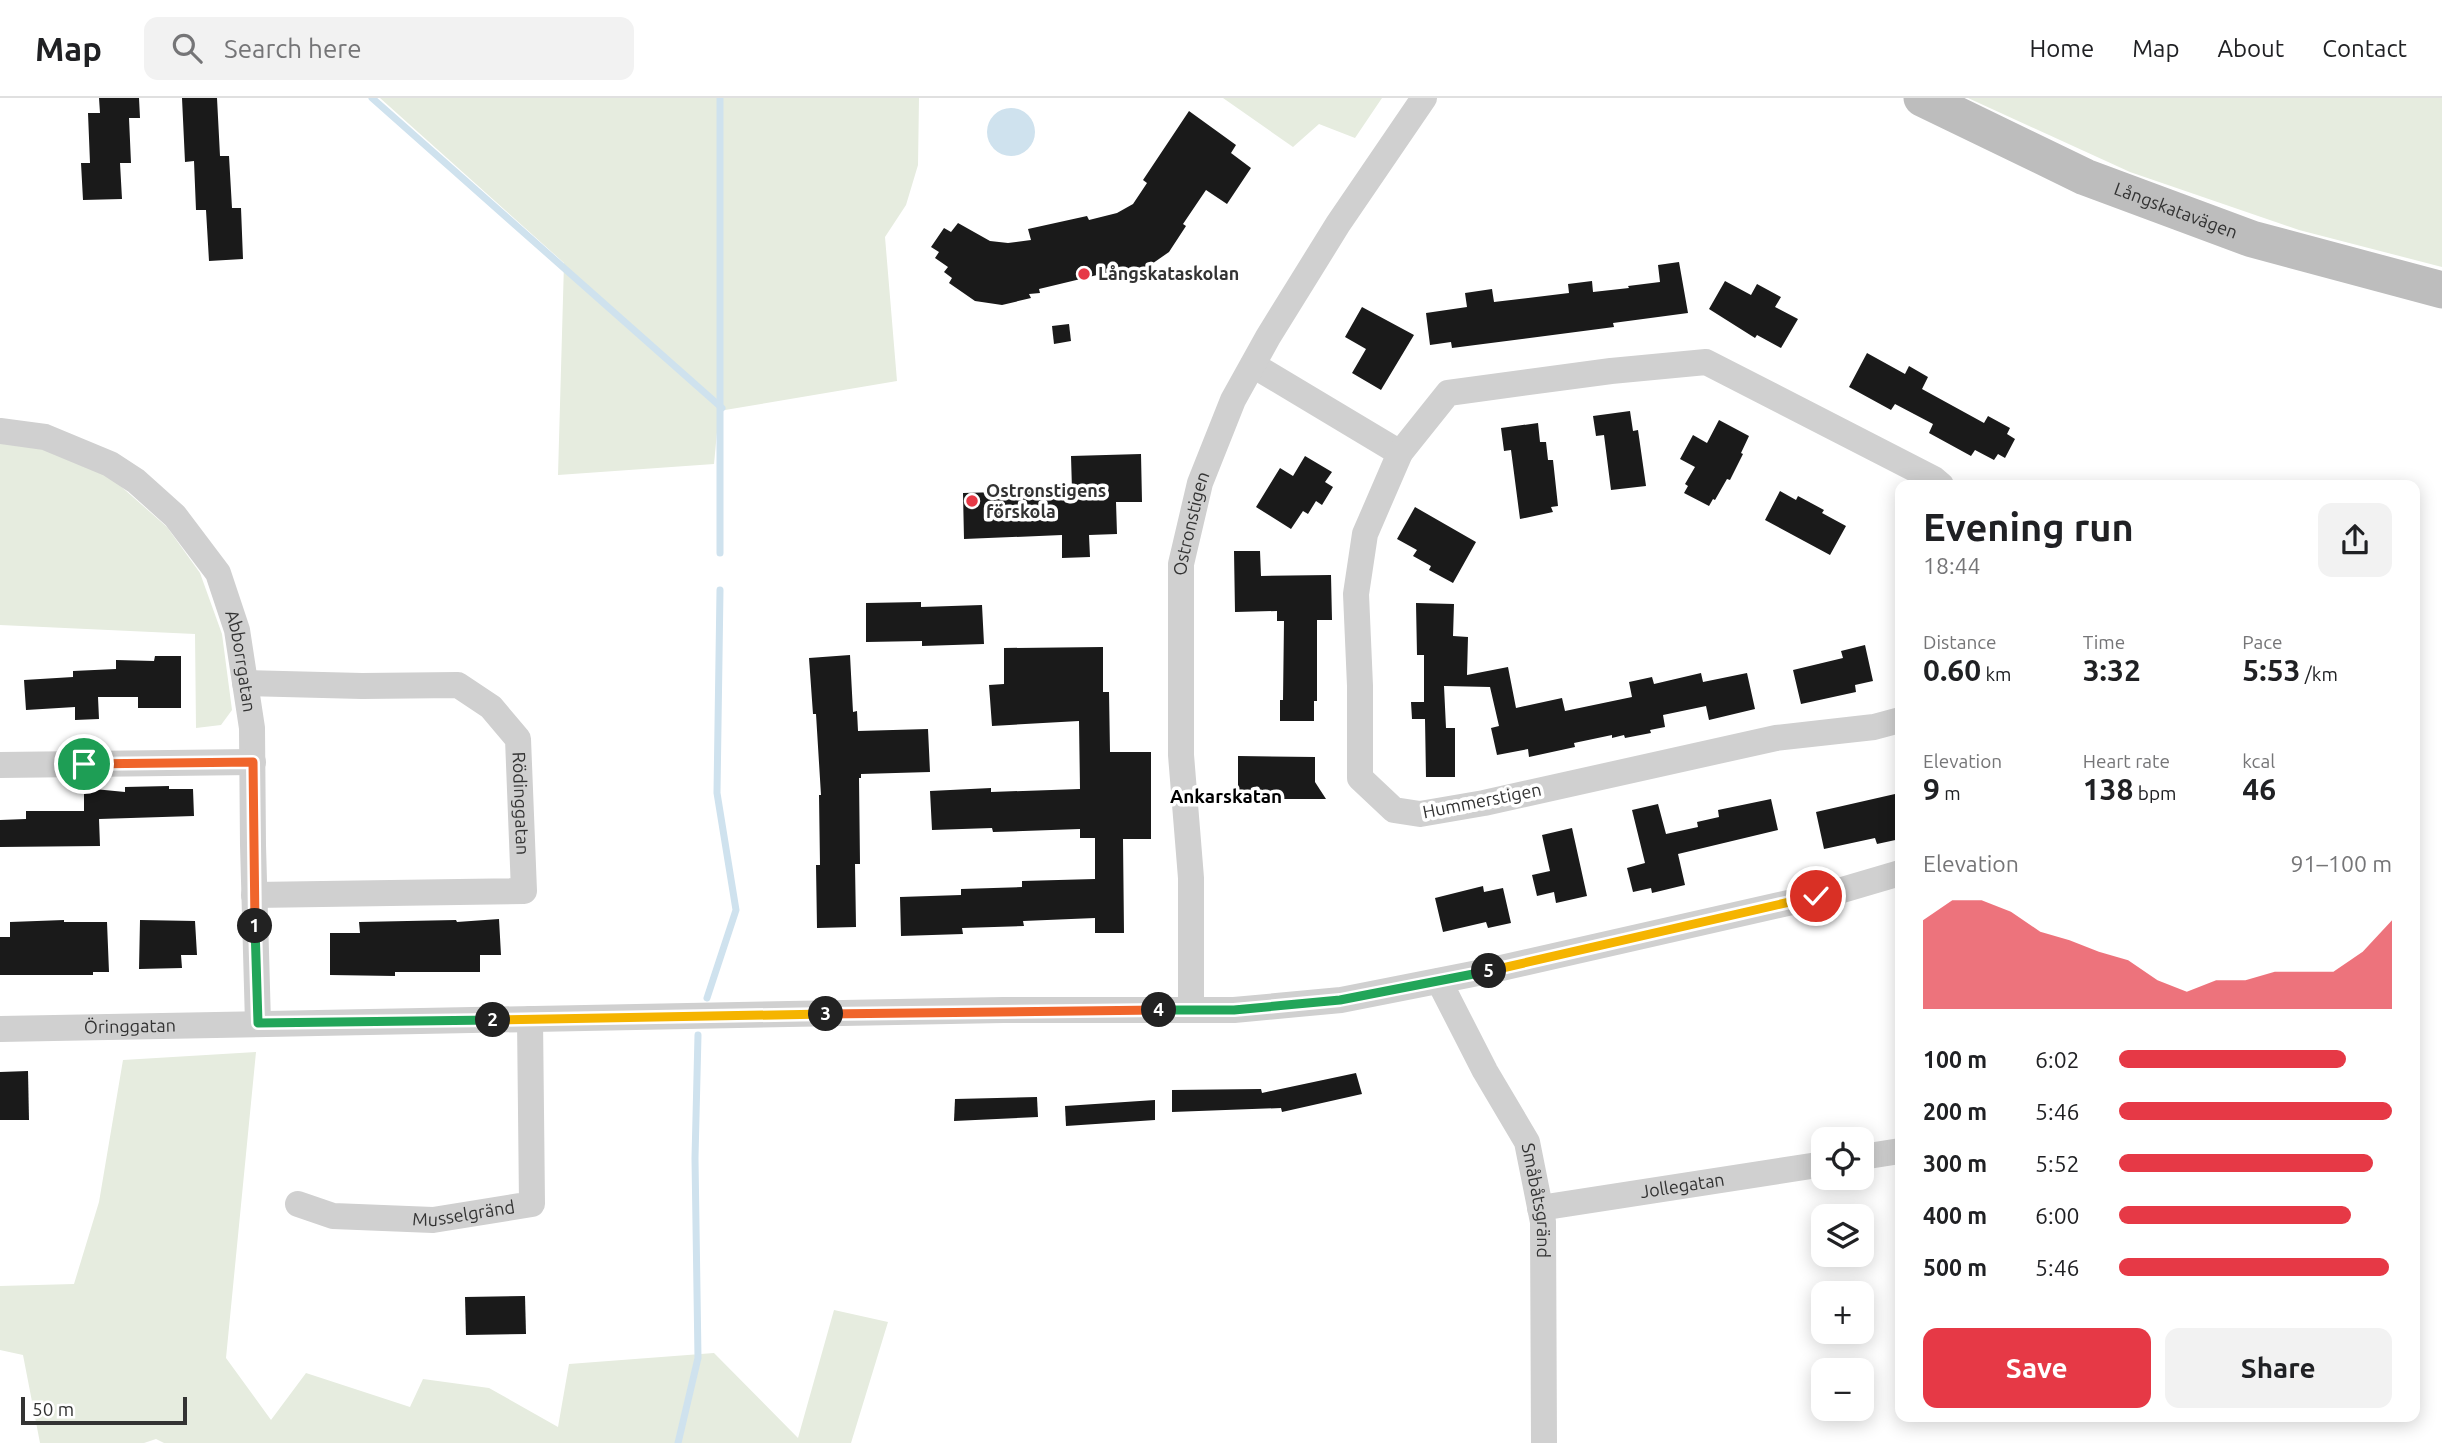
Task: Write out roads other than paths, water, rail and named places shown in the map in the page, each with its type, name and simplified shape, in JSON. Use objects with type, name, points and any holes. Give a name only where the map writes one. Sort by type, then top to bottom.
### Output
[{"type":"street","name":"Ostronstigen","points":[[1191,1010],[1191,878],[1181,755],[1181,564],[1200,483],[1233,400],[1253,365],[1338,224],[1424,98]]},
{"type":"street","name":"Långskatavägen","points":[[1922,98],[2085,177],[2239,234],[2442,290]]},
{"type":"street","name":"Hummerstigen","points":[[1895,721],[1874,727],[1776,738],[1484,803],[1420,814],[1394,810],[1360,778],[1356,594],[1365,534],[1400,453],[1448,393],[1611,371],[1706,362],[1936,480]]},
{"type":"street","points":[[1253,365],[1400,453]]},
{"type":"street","name":"Abborrgatan","points":[[0,431],[45,437],[110,464],[136,481],[175,516],[218,573],[237,630],[253,728],[258,1023]]},
{"type":"street","name":"Rödinggatan","points":[[245,683],[457,685],[491,707],[518,739],[524,891],[254,895]]},
{"type":"street","points":[[0,765],[253,762]]},
{"type":"street","name":"Öringgatan","points":[[0,1029],[1004,1010],[1234,1010],[1340,1000],[1439,981],[1824,894],[1895,874]]},
{"type":"street","name":"Småbåtsgränd","points":[[1439,981],[1485,1071],[1527,1142],[1543,1222],[1544,1443]]},
{"type":"street","name":"Musselgränd","points":[[298,1204],[332,1216],[433,1220],[532,1204],[530,1019]]},
{"type":"street","points":[[1874,1155],[1895,1152]]},
{"type":"street","name":"Jollegatan","points":[[1540,1208],[1811,1166]]},
{"type":"water","points":[[1011,108],[1028,115],[1035,132],[1028,149],[1011,156],[994,149],[987,132],[994,115]]},
{"type":"waterway","points":[[372,98],[722,408]]},
{"type":"waterway","points":[[720,98],[720,553]]},
{"type":"waterway","points":[[707,998],[736,910],[717,793],[720,590]]},
{"type":"waterway","points":[[678,1443],[698,1358],[695,1158],[698,1035]]},
{"type":"place","name":"Långskataskolan","points":[[1084,274]]},
{"type":"place","name":"Ostronstigens förskola","points":[[972,501]]},
{"type":"district","name":"Ankarskatan","points":[[1226,796]]}]
